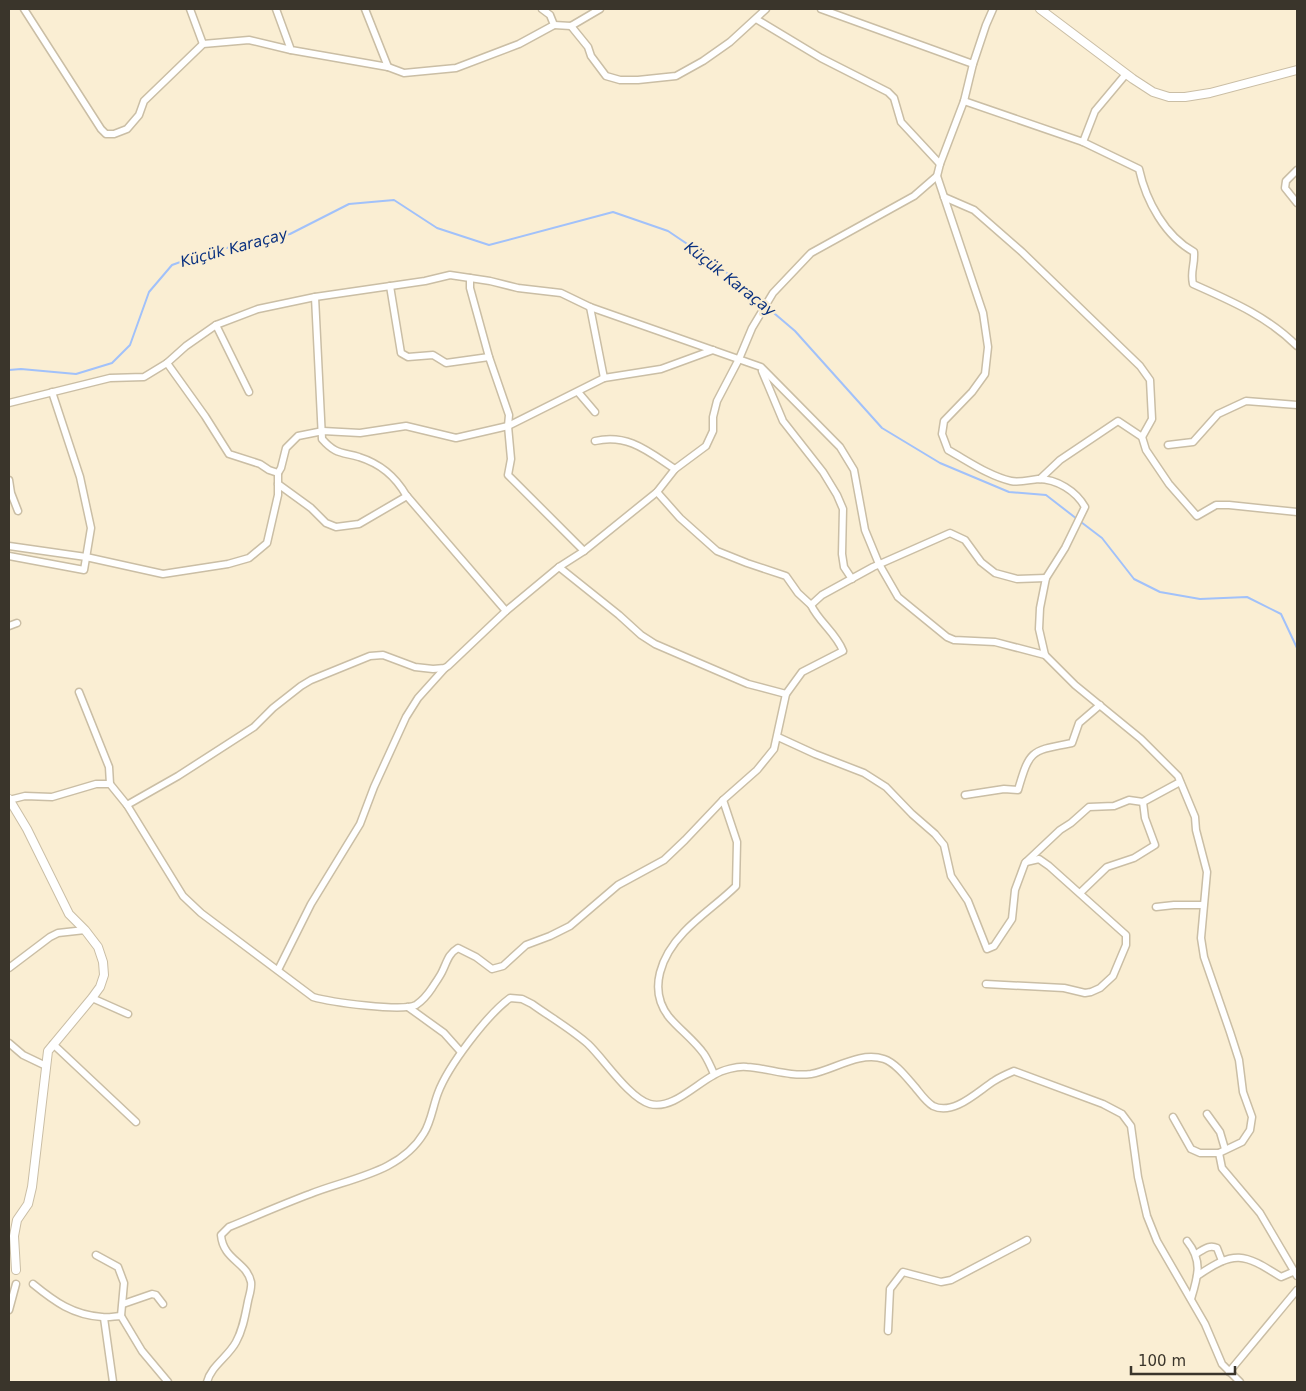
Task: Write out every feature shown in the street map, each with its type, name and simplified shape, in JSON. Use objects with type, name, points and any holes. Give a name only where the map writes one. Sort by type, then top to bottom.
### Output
[{"type":"street","points":[[24,9],[106,134],[114,134],[127,129],[139,114],[144,101],[203,44],[249,40],[291,50],[388,67],[404,73],[456,68],[519,44],[554,25],[571,26],[600,9]]},
{"type":"street","points":[[190,9],[203,44]]},
{"type":"street","points":[[276,9],[291,50]]},
{"type":"street","points":[[365,9],[388,67]]},
{"type":"street","points":[[542,9],[550,15],[554,25]]},
{"type":"street","points":[[571,26],[606,76],[620,80],[638,80],[676,76],[703,61],[730,42],[766,9]]},
{"type":"street","points":[[821,9],[973,64]]},
{"type":"street","points":[[993,9],[973,64],[964,101],[937,176],[983,313],[988,347],[985,374],[972,392],[944,421],[942,434],[948,450],[989,472],[1012,481],[1040,479],[1062,486],[1073,491],[1086,507],[1065,548],[1046,578],[1040,608],[1039,629],[1045,655]]},
{"type":"street","points":[[1040,9],[1126,74],[1153,92],[1169,97],[1185,98],[1297,70]]},
{"type":"street","points":[[756,19],[822,58],[888,92],[894,98],[901,122],[940,164]]},
{"type":"street","points":[[1083,142],[1095,111],[1126,74]]},
{"type":"street","points":[[964,101],[1083,142],[1139,169],[1143,186],[1163,224],[1182,245],[1194,252],[1195,263],[1190,274],[1193,284],[1254,312],[1287,336],[1297,346]]},
{"type":"street","points":[[1297,170],[1286,181],[1285,188],[1297,203]]},
{"type":"street","points":[[278,970],[311,904],[360,824],[374,787],[406,717],[418,698],[445,668],[458,659],[472,642],[506,612],[559,567],[584,551],[658,492],[675,469],[706,446],[713,431],[713,417],[718,401],[752,328],[773,293],[811,253],[906,201],[937,176]]},
{"type":"street","points":[[944,197],[974,210],[1022,252],[1140,366],[1150,380],[1152,419],[1142,437]]},
{"type":"street","points":[[9,403],[110,378],[144,377],[216,325],[258,309],[315,296],[390,286],[450,275],[490,281],[518,288],[561,293],[590,307],[761,367],[840,447],[854,470],[865,530],[879,564],[898,597],[947,637],[954,640],[995,642],[1045,655],[1075,685],[1141,739],[1178,776],[1195,817],[1196,830],[1207,872],[1201,938],[1204,957],[1239,1060],[1244,1092],[1252,1117],[1250,1130],[1242,1142],[1222,1151],[1200,1153],[1191,1149],[1173,1117]]},
{"type":"street","points":[[470,278],[470,288],[489,357],[509,415],[511,459],[508,475],[584,551]]},
{"type":"street","points":[[390,286],[401,353],[408,357],[433,355],[446,363],[489,357]]},
{"type":"street","points":[[315,296],[322,439],[331,450],[373,462],[390,473],[407,496],[506,612]]},
{"type":"street","points":[[590,307],[604,378]]},
{"type":"street","points":[[216,325],[249,392]]},
{"type":"street","points":[[9,546],[86,557],[162,574],[213,567],[249,558],[267,543],[278,495],[278,473],[286,448],[298,436],[323,431],[360,433],[406,426],[456,438],[508,426],[604,378],[661,369],[713,350]]},
{"type":"street","points":[[167,362],[229,454],[260,464],[278,473]]},
{"type":"street","points":[[761,367],[784,421],[823,472],[838,496],[843,509],[842,554],[844,567],[852,580]]},
{"type":"street","points":[[9,556],[84,570],[91,528],[85,497],[52,392]]},
{"type":"street","points":[[578,392],[595,412]]},
{"type":"street","points":[[1168,445],[1193,442],[1218,414],[1246,401],[1297,405]]},
{"type":"street","points":[[1040,479],[1060,460],[1118,422],[1142,437],[1146,450],[1169,484],[1197,516],[1216,505],[1297,512]]},
{"type":"street","points":[[595,441],[604,439],[630,441],[640,445],[675,469]]},
{"type":"street","points":[[9,480],[11,493],[18,511]]},
{"type":"street","points":[[278,484],[311,508],[326,523],[336,527],[359,524],[407,496]]},
{"type":"street","points":[[79,692],[109,767],[110,784],[127,805],[183,896],[201,914],[313,997],[369,1005],[408,1007],[416,1005],[428,994],[442,973],[450,952],[458,948],[476,957],[492,969],[503,966],[526,945],[570,926],[618,885],[664,860],[757,770],[774,749],[786,694],[802,672],[843,651],[839,642],[817,618],[810,605],[798,593],[786,576],[717,551],[680,518],[658,492]]},
{"type":"street","points":[[810,605],[822,595],[879,564],[950,533],[965,540],[981,562],[995,573],[1017,579],[1046,578]]},
{"type":"street","points":[[559,567],[641,635],[655,644],[748,684],[786,694]]},
{"type":"street","points":[[9,626],[17,623]]},
{"type":"street","points":[[127,805],[185,772],[254,727],[273,708],[311,680],[370,656],[383,655],[415,668],[445,668]]},
{"type":"street","points":[[965,795],[1004,789],[1018,790],[1031,755],[1040,749],[1072,742],[1080,723],[1100,705]]},
{"type":"street","points":[[778,737],[864,773],[886,787],[935,834],[944,845],[951,876],[968,901],[987,949],[994,946],[1012,919],[1016,890],[1025,863],[1060,830],[1089,807],[1114,806],[1129,800],[1143,802],[1180,782]]},
{"type":"street","points":[[12,1268],[17,1220],[28,1204],[32,1186],[48,1051],[92,998],[104,975],[103,962],[98,947],[69,914],[27,829],[9,799],[25,796],[52,797],[96,784],[110,784]]},
{"type":"street","points":[[714,1074],[704,1054],[668,1016],[659,997],[657,985],[661,966],[674,944],[685,931],[736,886],[737,842],[724,800]]},
{"type":"street","points":[[1080,893],[1107,867],[1134,858],[1155,845],[1145,818],[1143,802]]},
{"type":"street","points":[[986,984],[1064,988],[1091,992],[1100,988],[1113,976],[1126,945],[1126,934],[1048,866],[1039,860],[1025,863]]},
{"type":"street","points":[[1156,907],[1174,904],[1203,905]]},
{"type":"street","points":[[9,968],[58,933],[85,930]]},
{"type":"street","points":[[92,998],[128,1014]]},
{"type":"street","points":[[206,1382],[209,1375],[236,1343],[244,1324],[251,1283],[245,1270],[228,1255],[221,1243],[221,1234],[229,1227],[311,1193],[364,1177],[394,1163],[414,1146],[425,1132],[445,1077],[461,1052],[501,1004],[510,998],[522,999],[532,1004],[587,1043],[636,1097],[650,1104],[667,1103],[687,1093],[714,1074],[745,1067],[793,1075],[811,1074],[855,1060],[868,1058],[885,1059],[901,1072],[933,1106],[944,1109],[956,1106],[995,1080],[1014,1071],[1103,1104],[1122,1114],[1132,1126],[1138,1177],[1147,1216],[1157,1241],[1209,1331],[1222,1364],[1240,1382]]},
{"type":"street","points":[[408,1007],[444,1033],[461,1052]]},
{"type":"street","points":[[9,1043],[23,1055],[46,1066]]},
{"type":"street","points":[[53,1044],[136,1122]]},
{"type":"street","points":[[1197,1276],[1222,1261],[1242,1256],[1281,1277],[1296,1274],[1260,1213],[1222,1168],[1220,1132],[1207,1114]]},
{"type":"street","points":[[888,1331],[890,1289],[903,1272],[940,1282],[951,1280],[1027,1240]]},
{"type":"street","points":[[1187,1241],[1196,1254],[1197,1276],[1191,1299]]},
{"type":"street","points":[[1196,1254],[1207,1247],[1214,1246],[1218,1248],[1222,1261]]},
{"type":"street","points":[[96,1255],[118,1267],[124,1283],[121,1316],[142,1351],[168,1382]]},
{"type":"street","points":[[9,1310],[16,1284]]},
{"type":"street","points":[[33,1284],[65,1307],[79,1314],[104,1318],[121,1316]]},
{"type":"street","points":[[1229,1372],[1297,1290]]},
{"type":"street","points":[[123,1304],[152,1294],[156,1295],[163,1304]]},
{"type":"street","points":[[104,1318],[112,1382]]},
{"type":"waterway","name":"Küçük Karaçay","points":[[9,370],[21,369],[76,374],[112,363],[130,345],[149,292],[172,265],[208,252],[290,234],[349,204],[394,200],[437,228],[489,245],[613,212],[668,231],[714,262],[795,331],[882,428],[940,463],[1009,492],[1046,495],[1077,519]]},
{"type":"waterway","name":"Küçük Karaçay","points":[[1081,522],[1102,538],[1134,579],[1160,592],[1200,599],[1247,597],[1281,614],[1297,648]]},
{"type":"waterway","name":"Küçük Karaçay","points":[[1297,672],[1297,734]]}]
